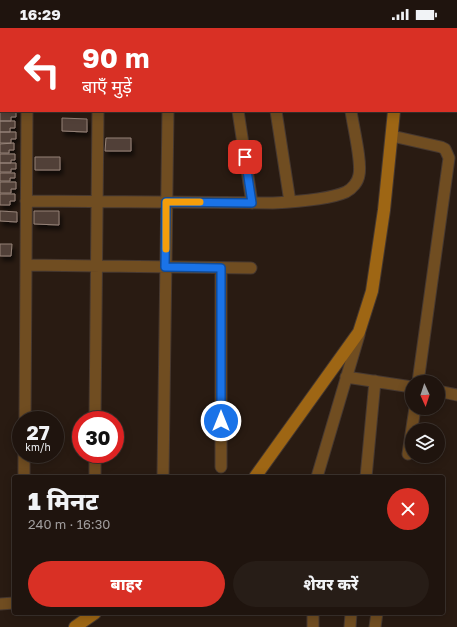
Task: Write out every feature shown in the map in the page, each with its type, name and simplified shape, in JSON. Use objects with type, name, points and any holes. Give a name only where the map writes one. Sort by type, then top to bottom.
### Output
[{"type":"street","points":[[25,411],[27,112]]},
{"type":"street","points":[[95,411],[98,112]]},
{"type":"street","points":[[163,475],[168,112]]},
{"type":"street","points":[[238,112],[252,203]]},
{"type":"street","points":[[276,112],[290,202]]},
{"type":"street","points":[[26,202],[290,202],[347,192],[354,185],[359,175],[359,164],[351,112]]},
{"type":"street","points":[[318,475],[372,291],[394,112]]},
{"type":"street","points":[[392,136],[441,147],[445,149],[449,158],[419,375]]},
{"type":"street","points":[[26,265],[251,268]]},
{"type":"street","points":[[221,268],[221,467]]},
{"type":"street","points":[[256,475],[359,332]]},
{"type":"street","points":[[346,377],[405,386]]},
{"type":"street","points":[[366,475],[375,381]]},
{"type":"street","points":[[445,393],[457,396]]},
{"type":"street","points":[[24,463],[24,475]]},
{"type":"street","points":[[95,463],[95,475]]},
{"type":"street","points":[[0,604],[12,603]]},
{"type":"street","points":[[75,627],[92,615]]},
{"type":"street","points":[[313,615],[313,627]]},
{"type":"street","points":[[350,627],[351,615]]},
{"type":"street","points":[[375,627],[377,615]]},
{"type":"building","points":[[0,112],[16,112],[16,117],[11,117],[11,121],[0,121]]},
{"type":"building","points":[[62,118],[87,119],[87,132],[62,131]]},
{"type":"building","points":[[0,121],[15,121],[15,128],[10,128],[10,132],[0,132]]},
{"type":"building","points":[[0,132],[16,132],[16,139],[11,139],[11,143],[0,143]]},
{"type":"building","points":[[106,138],[131,138],[131,151],[105,151]]},
{"type":"building","points":[[14,143],[14,150],[9,150],[9,153],[0,153],[0,144]]},
{"type":"building","points":[[0,154],[15,154],[15,160],[11,160],[11,163],[0,163]]},
{"type":"building","points":[[35,157],[60,157],[60,170],[35,170]]},
{"type":"building","points":[[0,163],[16,163],[16,169],[11,169],[11,172],[0,172]]},
{"type":"building","points":[[0,173],[15,173],[15,178],[10,178],[10,181],[0,181]]},
{"type":"building","points":[[0,182],[16,182],[16,189],[11,189],[11,193],[0,193]]},
{"type":"building","points":[[0,194],[15,194],[15,201],[10,201],[10,205],[0,205]]},
{"type":"building","points":[[0,211],[17,212],[17,222],[0,221]]},
{"type":"building","points":[[34,211],[59,211],[59,225],[34,224]]},
{"type":"building","points":[[0,244],[12,244],[11,256],[0,256]]},
{"type":"slow traffic","points":[[166,249],[166,202],[200,202]]},
{"type":"route","points":[[221,421],[221,268],[165,267],[166,202],[252,203],[245,157]]}]
